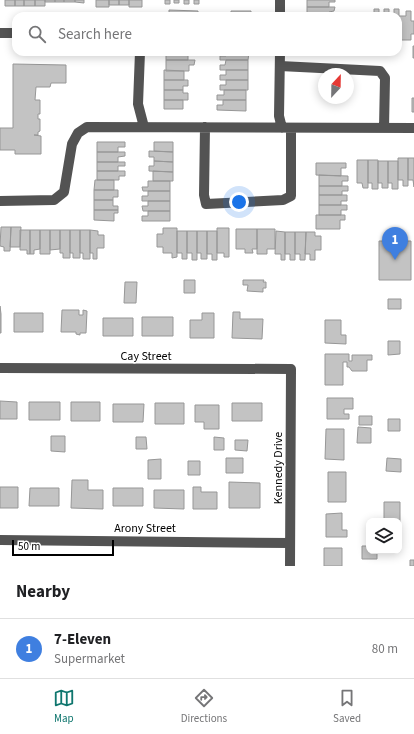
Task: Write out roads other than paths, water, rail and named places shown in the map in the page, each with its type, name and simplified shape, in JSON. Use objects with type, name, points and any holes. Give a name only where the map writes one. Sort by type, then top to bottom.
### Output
[{"type":"street","points":[[280,0],[280,12]]},
{"type":"street","points":[[0,33],[12,33]]},
{"type":"street","points":[[140,56],[138,104],[144,127]]},
{"type":"street","points":[[205,128],[204,195],[206,204],[283,200],[291,196],[287,128],[279,116],[280,56]]},
{"type":"street","points":[[280,66],[380,71],[385,78],[384,128]]},
{"type":"street","points":[[0,201],[54,200],[64,192],[72,144],[78,133],[87,127],[414,128]]},
{"type":"street","name":"Cay Street","points":[[0,368],[291,369]]},
{"type":"street","name":"Kennedy Drive","points":[[290,566],[291,369]]},
{"type":"street","name":"Arony Street","points":[[0,540],[290,543]]},
{"type":"place","name":"7-Eleven","points":[[395,260]]}]
